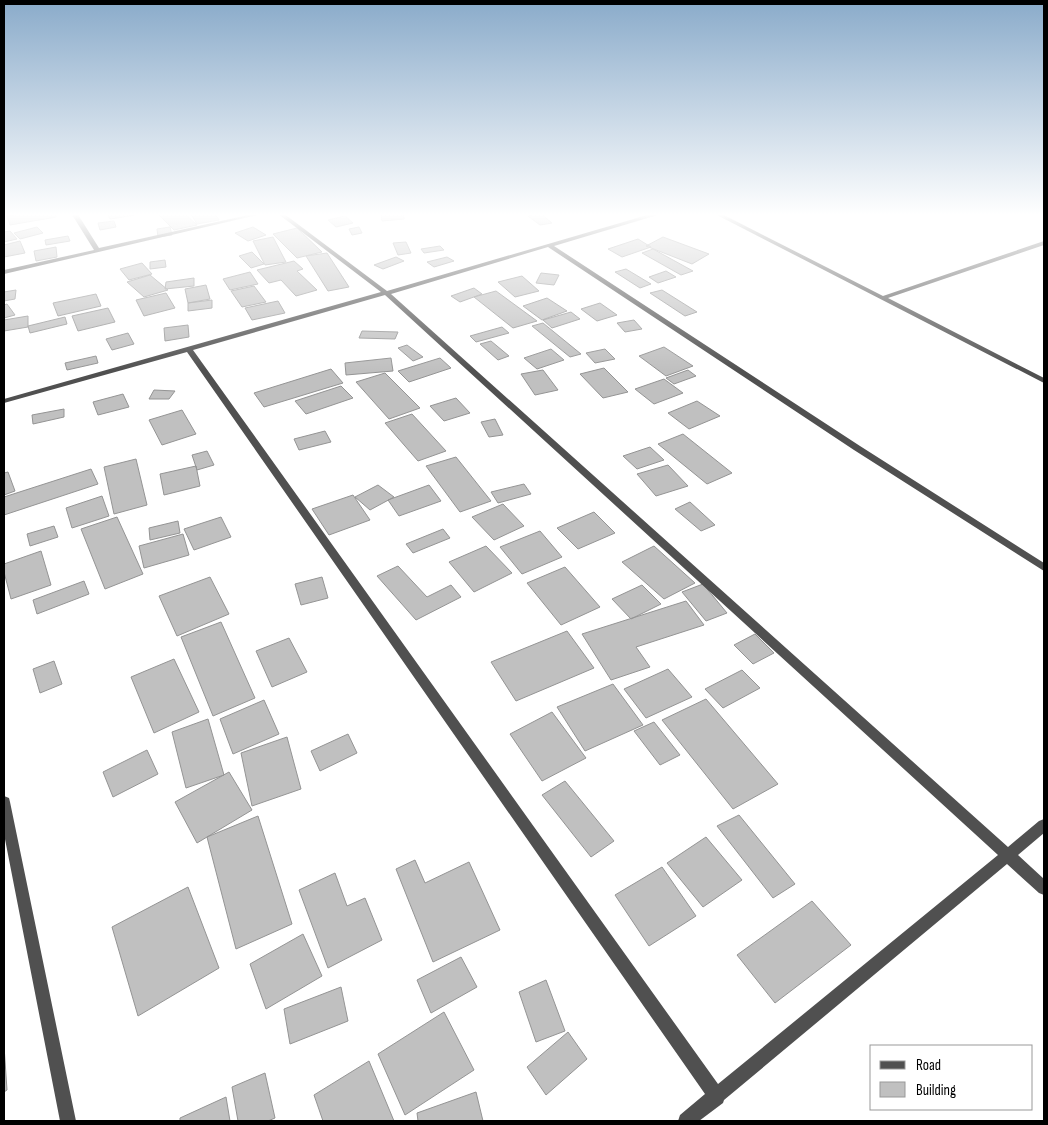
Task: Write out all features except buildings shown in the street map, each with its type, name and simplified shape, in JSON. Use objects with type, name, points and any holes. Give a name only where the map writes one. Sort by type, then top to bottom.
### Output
[{"type":"street","points":[[4,272],[31,266]]},
{"type":"street","points":[[350,266],[386,293],[1044,888]]},
{"type":"street","points":[[4,401],[482,266]]},
{"type":"street","points":[[580,266],[857,448],[1044,568]]},
{"type":"street","points":[[819,266],[1044,381]]},
{"type":"street","points":[[883,298],[978,266]]},
{"type":"street","points":[[188,348],[717,1097]]},
{"type":"street","points":[[4,802],[68,1121]]},
{"type":"street","points":[[686,1121],[1044,825]]}]
